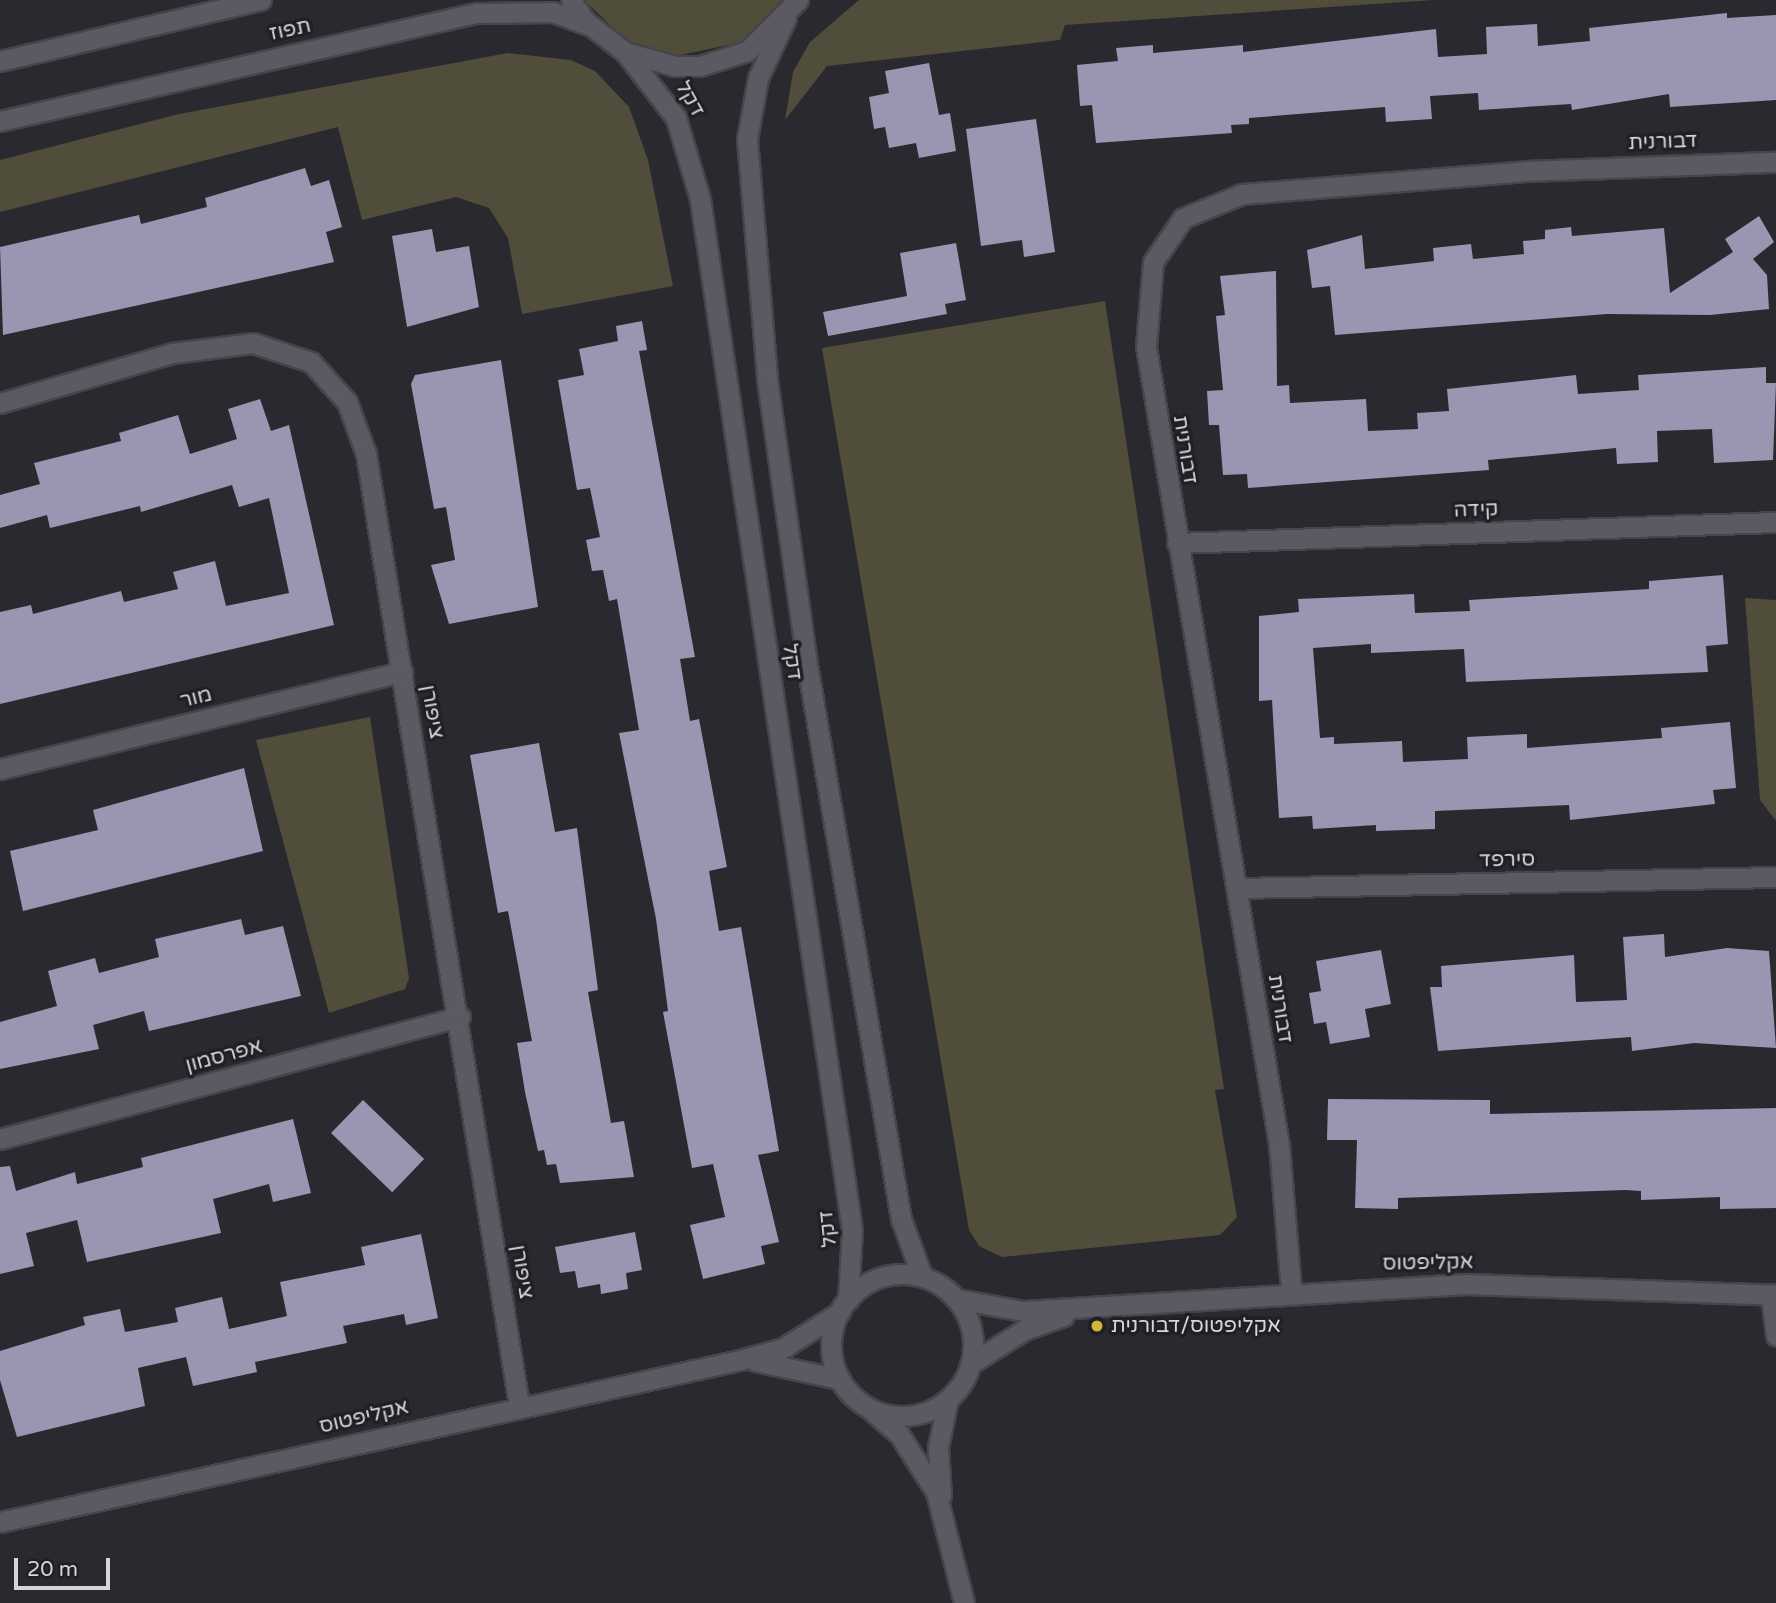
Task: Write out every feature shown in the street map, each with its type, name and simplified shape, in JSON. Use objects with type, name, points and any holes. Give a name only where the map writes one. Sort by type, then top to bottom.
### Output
[{"type":"street","name":"תפוז","points":[[0,61],[261,0]]},
{"type":"street","points":[[571,0],[591,26],[625,52],[649,62],[700,66],[747,51],[786,19],[798,0]]},
{"type":"street","name":"תפוז","points":[[0,121],[477,13],[553,12],[591,26]]},
{"type":"street","name":"דקל","points":[[786,19],[758,78],[747,139],[767,379],[806,658],[901,1219],[922,1276]]},
{"type":"street","name":"דקל","points":[[625,52],[676,118],[699,199],[852,1230],[844,1306]]},
{"type":"street","name":"דבורנית","points":[[1291,1290],[1279,1145],[1238,888],[1177,543],[1144,318],[1153,262],[1183,218],[1208,202],[1281,190],[1526,171],[1776,162]]},
{"type":"street","name":"ציפורן","points":[[0,402],[216,344],[253,343],[311,362],[347,402],[358,427],[402,672],[460,1017],[519,1405]]},
{"type":"street","name":"קידה","points":[[1177,543],[1776,523]]},
{"type":"street","name":"מור","points":[[0,769],[402,672]]},
{"type":"street","name":"סירפד","points":[[1238,888],[1776,877]]},
{"type":"street","name":"אפרסמון","points":[[0,1139],[460,1017]]},
{"type":"street","points":[[942,1514],[915,1457],[840,1379],[832,1339],[844,1306],[881,1277],[922,1276],[957,1299],[973,1336],[970,1364],[948,1399],[938,1447],[942,1514],[964,1603]]},
{"type":"street","name":"אקליפטוס","points":[[957,1299],[1023,1311],[1082,1311],[1291,1290],[1466,1284],[1773,1295]]},
{"type":"street","points":[[1773,1295],[1776,1336]]},
{"type":"street","name":"אקליפטוס","points":[[0,1522],[519,1405],[740,1360],[783,1348],[844,1306]]},
{"type":"street","name":"אקליפטוס","points":[[970,1364],[1024,1330],[1082,1311]]},
{"type":"street","name":"אקליפטוס","points":[[740,1360],[840,1379]]},
{"type":"street","points":[[869,1408],[911,1415],[948,1399]]},
{"type":"shaded area","points":[[584,0],[785,0],[742,42],[676,56],[629,43]]},
{"type":"shaded area","points":[[859,0],[1434,0],[1065,25],[1060,40],[827,66],[785,120],[793,72],[810,42]]},
{"type":"shaded area","points":[[508,53],[571,60],[595,71],[629,107],[648,160],[673,286],[522,314],[508,238],[489,208],[456,197],[362,220],[338,127],[0,212],[0,160],[179,114]]},
{"type":"shaded area","points":[[1105,301],[1224,1089],[1215,1090],[1237,1217],[1220,1235],[1002,1257],[979,1246],[969,1230],[822,348]]},
{"type":"shaded area","points":[[1745,598],[1776,600],[1776,821],[1760,800]]},
{"type":"shaded area","points":[[370,717],[409,978],[405,989],[329,1013],[256,740]]},
{"type":"building","points":[[1727,13],[1727,18],[1776,15],[1776,100],[1670,107],[1669,94],[1572,110],[1571,104],[1479,110],[1478,93],[1430,96],[1432,119],[1386,122],[1385,107],[1249,118],[1249,124],[1231,125],[1232,133],[1096,143],[1092,105],[1080,106],[1077,65],[1118,61],[1116,48],[1153,45],[1153,53],[1243,45],[1243,52],[1436,29],[1438,57],[1487,54],[1486,27],[1537,24],[1538,46],[1590,41],[1589,28]]},
{"type":"building","points":[[929,63],[939,115],[950,113],[956,151],[919,158],[916,143],[889,148],[885,127],[874,129],[869,97],[889,93],[885,71]]},
{"type":"building","points":[[1036,119],[1055,252],[1024,257],[1022,240],[981,246],[966,129]]},
{"type":"building","points":[[305,168],[311,186],[329,180],[342,227],[326,232],[334,262],[3,335],[0,247],[139,215],[141,224],[207,207],[205,198]]},
{"type":"building","points":[[1759,216],[1774,242],[1753,259],[1767,275],[1769,309],[1710,315],[1607,314],[1335,335],[1330,286],[1312,288],[1307,250],[1362,235],[1365,269],[1434,261],[1433,248],[1471,244],[1473,259],[1524,254],[1523,241],[1545,239],[1545,230],[1571,227],[1572,236],[1664,228],[1670,293],[1733,252],[1725,239]]},
{"type":"building","points":[[432,229],[436,252],[469,246],[479,307],[407,327],[392,236]]},
{"type":"building","points":[[956,243],[966,300],[945,304],[947,314],[828,336],[823,312],[907,296],[900,253]]},
{"type":"building","points":[[1276,271],[1277,386],[1289,385],[1290,403],[1366,399],[1368,431],[1418,429],[1417,413],[1449,411],[1447,389],[1576,375],[1578,394],[1639,390],[1638,375],[1766,367],[1766,383],[1776,383],[1773,460],[1714,463],[1712,429],[1657,431],[1658,462],[1617,464],[1616,448],[1488,460],[1489,470],[1248,488],[1247,474],[1223,475],[1219,425],[1209,425],[1207,391],[1223,390],[1216,316],[1225,315],[1220,276]]},
{"type":"building","points":[[642,321],[647,350],[639,351],[695,657],[680,659],[690,721],[699,719],[727,867],[709,871],[719,931],[741,927],[779,1151],[758,1155],[779,1242],[761,1246],[765,1264],[703,1279],[690,1225],[725,1217],[713,1164],[692,1168],[663,1012],[668,1011],[656,919],[619,733],[639,730],[617,599],[609,601],[603,570],[592,571],[586,540],[600,537],[590,488],[577,490],[558,380],[584,375],[579,349],[618,341],[616,326]]},
{"type":"building","points":[[501,360],[538,607],[449,624],[431,565],[455,560],[446,507],[434,509],[411,384],[415,375]]},
{"type":"building","points":[[260,399],[271,431],[289,425],[334,625],[0,704],[0,612],[31,605],[33,614],[121,591],[124,602],[178,589],[173,572],[215,561],[226,606],[289,593],[269,498],[239,507],[232,485],[141,512],[140,506],[50,528],[47,515],[0,528],[0,495],[40,484],[34,463],[121,441],[119,433],[178,415],[190,454],[237,439],[228,409]]},
{"type":"building","points":[[1723,575],[1728,644],[1706,646],[1708,672],[1466,682],[1464,649],[1371,653],[1371,644],[1313,648],[1320,738],[1334,737],[1334,744],[1402,741],[1403,762],[1468,759],[1467,737],[1527,734],[1527,748],[1662,738],[1661,728],[1730,722],[1736,788],[1713,790],[1715,804],[1570,820],[1569,805],[1435,811],[1435,829],[1376,831],[1376,825],[1313,829],[1312,816],[1279,818],[1272,700],[1259,701],[1259,616],[1299,612],[1298,599],[1414,594],[1415,613],[1470,611],[1469,600],[1649,589],[1649,581]]},
{"type":"building","points":[[539,743],[555,832],[577,828],[598,990],[588,992],[611,1123],[624,1121],[634,1177],[560,1183],[556,1164],[547,1165],[544,1150],[538,1151],[525,1092],[517,1043],[532,1041],[508,911],[498,913],[470,755]]},
{"type":"building","points":[[244,768],[263,851],[23,911],[10,851],[98,830],[93,810]]},
{"type":"building","points":[[241,919],[245,935],[283,926],[301,996],[149,1031],[144,1011],[93,1025],[99,1049],[0,1069],[0,1022],[57,1006],[48,971],[95,958],[99,973],[159,957],[155,939]]},
{"type":"building","points":[[1664,934],[1665,957],[1727,948],[1769,951],[1776,1048],[1694,1043],[1632,1051],[1631,1037],[1438,1051],[1430,987],[1442,987],[1441,966],[1574,955],[1576,1002],[1627,1000],[1623,937]]},
{"type":"building","points":[[1381,950],[1391,1004],[1365,1009],[1370,1037],[1330,1044],[1326,1022],[1314,1024],[1309,993],[1321,991],[1316,961]]},
{"type":"building","points":[[1328,1099],[1490,1100],[1490,1114],[1776,1108],[1776,1208],[1720,1209],[1720,1197],[1641,1200],[1641,1191],[1625,1190],[1398,1198],[1398,1209],[1355,1208],[1357,1140],[1327,1140]]},
{"type":"building","points":[[363,1100],[424,1159],[392,1192],[331,1133]]},
{"type":"building","points":[[293,1119],[311,1193],[273,1202],[269,1184],[213,1199],[221,1233],[87,1262],[77,1220],[26,1233],[34,1266],[0,1274],[0,1167],[10,1166],[16,1191],[75,1172],[77,1184],[143,1167],[141,1158]]},
{"type":"building","points":[[635,1232],[642,1270],[626,1273],[628,1289],[601,1294],[600,1284],[578,1288],[575,1271],[560,1273],[555,1247]]},
{"type":"building","points":[[421,1234],[438,1318],[406,1325],[404,1314],[343,1326],[347,1343],[255,1362],[257,1372],[193,1386],[186,1357],[138,1368],[145,1406],[17,1437],[0,1380],[0,1351],[85,1325],[83,1317],[120,1309],[125,1332],[178,1322],[175,1308],[222,1297],[229,1329],[287,1316],[280,1282],[365,1265],[361,1247]]},
{"type":"place","name":"אקליפטוס/דבורנית","points":[[1097,1326]]}]
